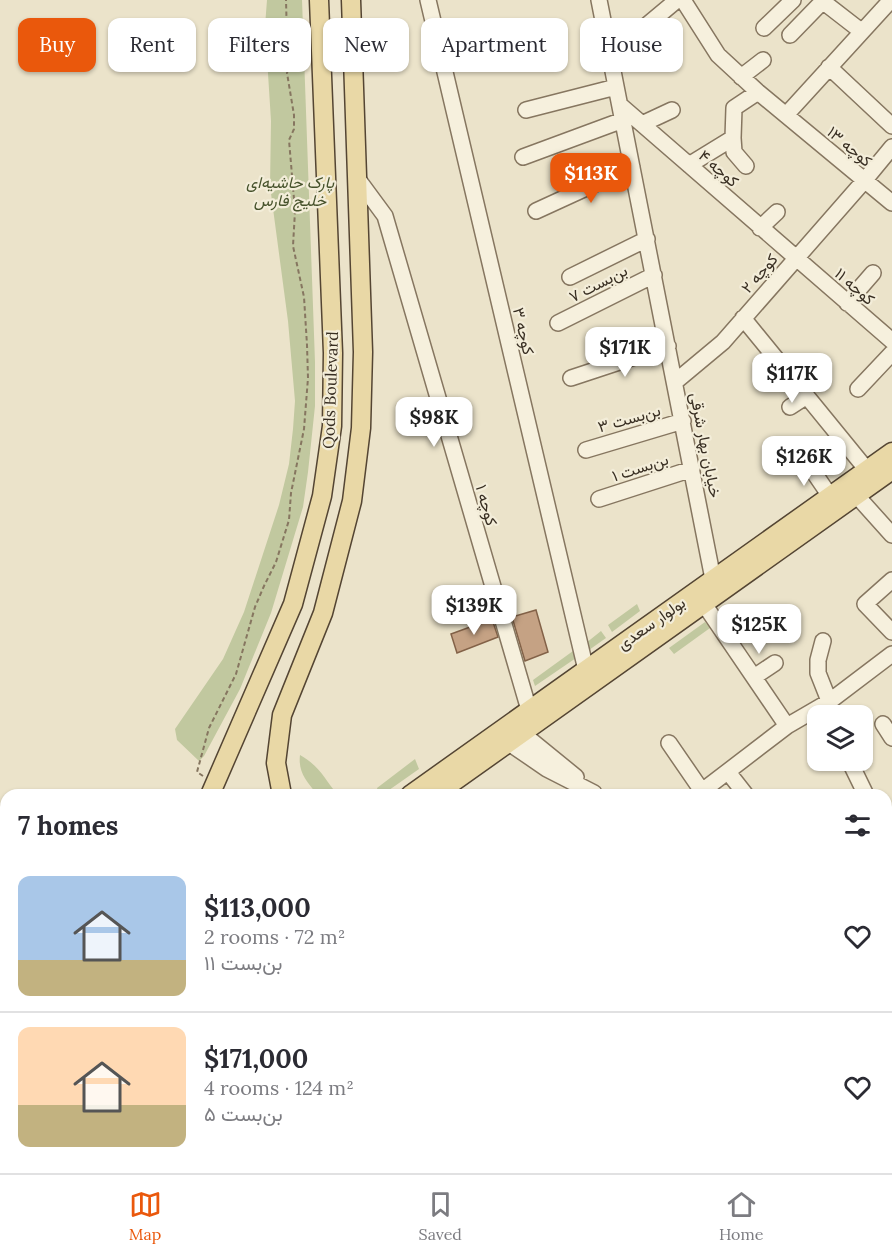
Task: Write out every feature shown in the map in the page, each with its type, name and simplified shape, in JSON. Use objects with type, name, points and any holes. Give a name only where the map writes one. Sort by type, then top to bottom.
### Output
[{"type":"main road","name":"Qods Boulevard","points":[[212,789],[293,604],[322,496],[332,426],[333,353],[318,0]]},
{"type":"main road","name":"Qods Boulevard","points":[[281,789],[276,763],[282,715],[323,613],[352,501],[361,428],[363,352],[351,0]]},
{"type":"main road","name":"بولوار سعدی","points":[[418,789],[892,452]]},
{"type":"main road","name":"بولوار سعدی","points":[[444,789],[892,470]]},
{"type":"street","name":"کوچه ۳","points":[[428,0],[586,670]]},
{"type":"street","name":"خیابان بهار شرقی","points":[[599,0],[603,18]]},
{"type":"street","points":[[655,18],[677,0]]},
{"type":"street","name":"کوچه ۱۳","points":[[683,0],[718,56],[892,203]]},
{"type":"street","points":[[764,28],[793,0]]},
{"type":"street","points":[[790,35],[822,0],[861,31]]},
{"type":"street","points":[[786,115],[891,0]]},
{"type":"street","points":[[741,77],[763,60]]},
{"type":"street","points":[[829,67],[892,126]]},
{"type":"street","name":"خیابان بهار شرقی","points":[[613,72],[713,579]]},
{"type":"street","points":[[526,110],[616,87]]},
{"type":"street","points":[[746,166],[734,152],[734,108],[758,92]]},
{"type":"street","points":[[642,124],[672,110]]},
{"type":"street","points":[[523,157],[621,113]]},
{"type":"street","name":"کوچه ۴","points":[[621,113],[642,124],[795,258]]},
{"type":"street","points":[[689,165],[733,138]]},
{"type":"street","points":[[864,181],[890,155]]},
{"type":"street","points":[[536,211],[632,167]]},
{"type":"street","name":"کوچه ۱","points":[[357,178],[385,216],[529,710]]},
{"type":"street","name":"کوچه ۲","points":[[675,382],[723,342],[864,181]]},
{"type":"street","points":[[760,228],[777,212]]},
{"type":"street","points":[[570,278],[646,239]]},
{"type":"street","name":"کوچه ۱۱","points":[[795,258],[892,341]]},
{"type":"street","points":[[847,303],[873,273]]},
{"type":"street","name":"بن‌بست ۷","points":[[558,323],[654,274]]},
{"type":"street","points":[[743,318],[867,470]]},
{"type":"street","points":[[571,378],[668,346]]},
{"type":"street","points":[[858,389],[892,353]]},
{"type":"street","points":[[790,407],[807,396]]},
{"type":"street","name":"بن‌بست ۳","points":[[586,450],[683,421]]},
{"type":"street","points":[[804,458],[830,496]]},
{"type":"street","name":"بن‌بست ۱","points":[[598,499],[692,469]]},
{"type":"street","points":[[857,496],[892,535]]},
{"type":"street","points":[[891,581],[865,604],[892,632]]},
{"type":"street","points":[[704,604],[787,726]]},
{"type":"street","points":[[823,641],[818,660],[818,673],[831,705]]},
{"type":"street","points":[[835,705],[892,654]]},
{"type":"street","points":[[754,677],[775,663]]},
{"type":"street","points":[[705,789],[787,726],[807,718]]},
{"type":"street","points":[[883,724],[892,738]]},
{"type":"street","points":[[516,738],[547,769],[586,789]]},
{"type":"street","points":[[669,743],[698,789]]},
{"type":"street","points":[[854,771],[863,789]]},
{"type":"street","points":[[728,772],[741,789]]},
{"type":"path","points":[[211,789],[197,772],[209,728],[236,674],[255,607],[276,562],[290,520],[291,493],[306,410],[308,378],[304,297],[293,246],[295,211],[290,140],[294,129],[294,115],[287,73],[293,51],[287,38],[286,0]]},
{"type":"green space","name":"پارک حاشیه‌ای خلیج فارس","points":[[267,0],[302,0],[303,18],[266,18]]},
{"type":"green space","name":"پارک حاشیه‌ای خلیج فارس","points":[[268,72],[305,72],[315,362],[315,406],[308,472],[303,507],[271,613],[240,689],[204,756],[199,761],[177,740],[175,729],[223,659],[244,612],[279,505],[289,464],[293,429],[295,401],[288,321],[270,186],[271,121]]},
{"type":"green space","points":[[637,604],[640,611],[612,632],[608,625]]},
{"type":"green space","points":[[705,622],[710,628],[674,654],[669,648]]},
{"type":"green space","points":[[601,631],[606,638],[589,650],[586,643]]},
{"type":"green space","points":[[573,651],[576,658],[535,686],[533,680]]},
{"type":"green space","points":[[300,755],[318,769],[333,789],[313,789],[306,780]]},
{"type":"green space","points":[[415,759],[419,769],[391,789],[377,788]]},
{"type":"building","points":[[536,610],[548,652],[525,661],[512,617]]},
{"type":"building","points":[[492,619],[498,637],[457,653],[451,634]]}]
